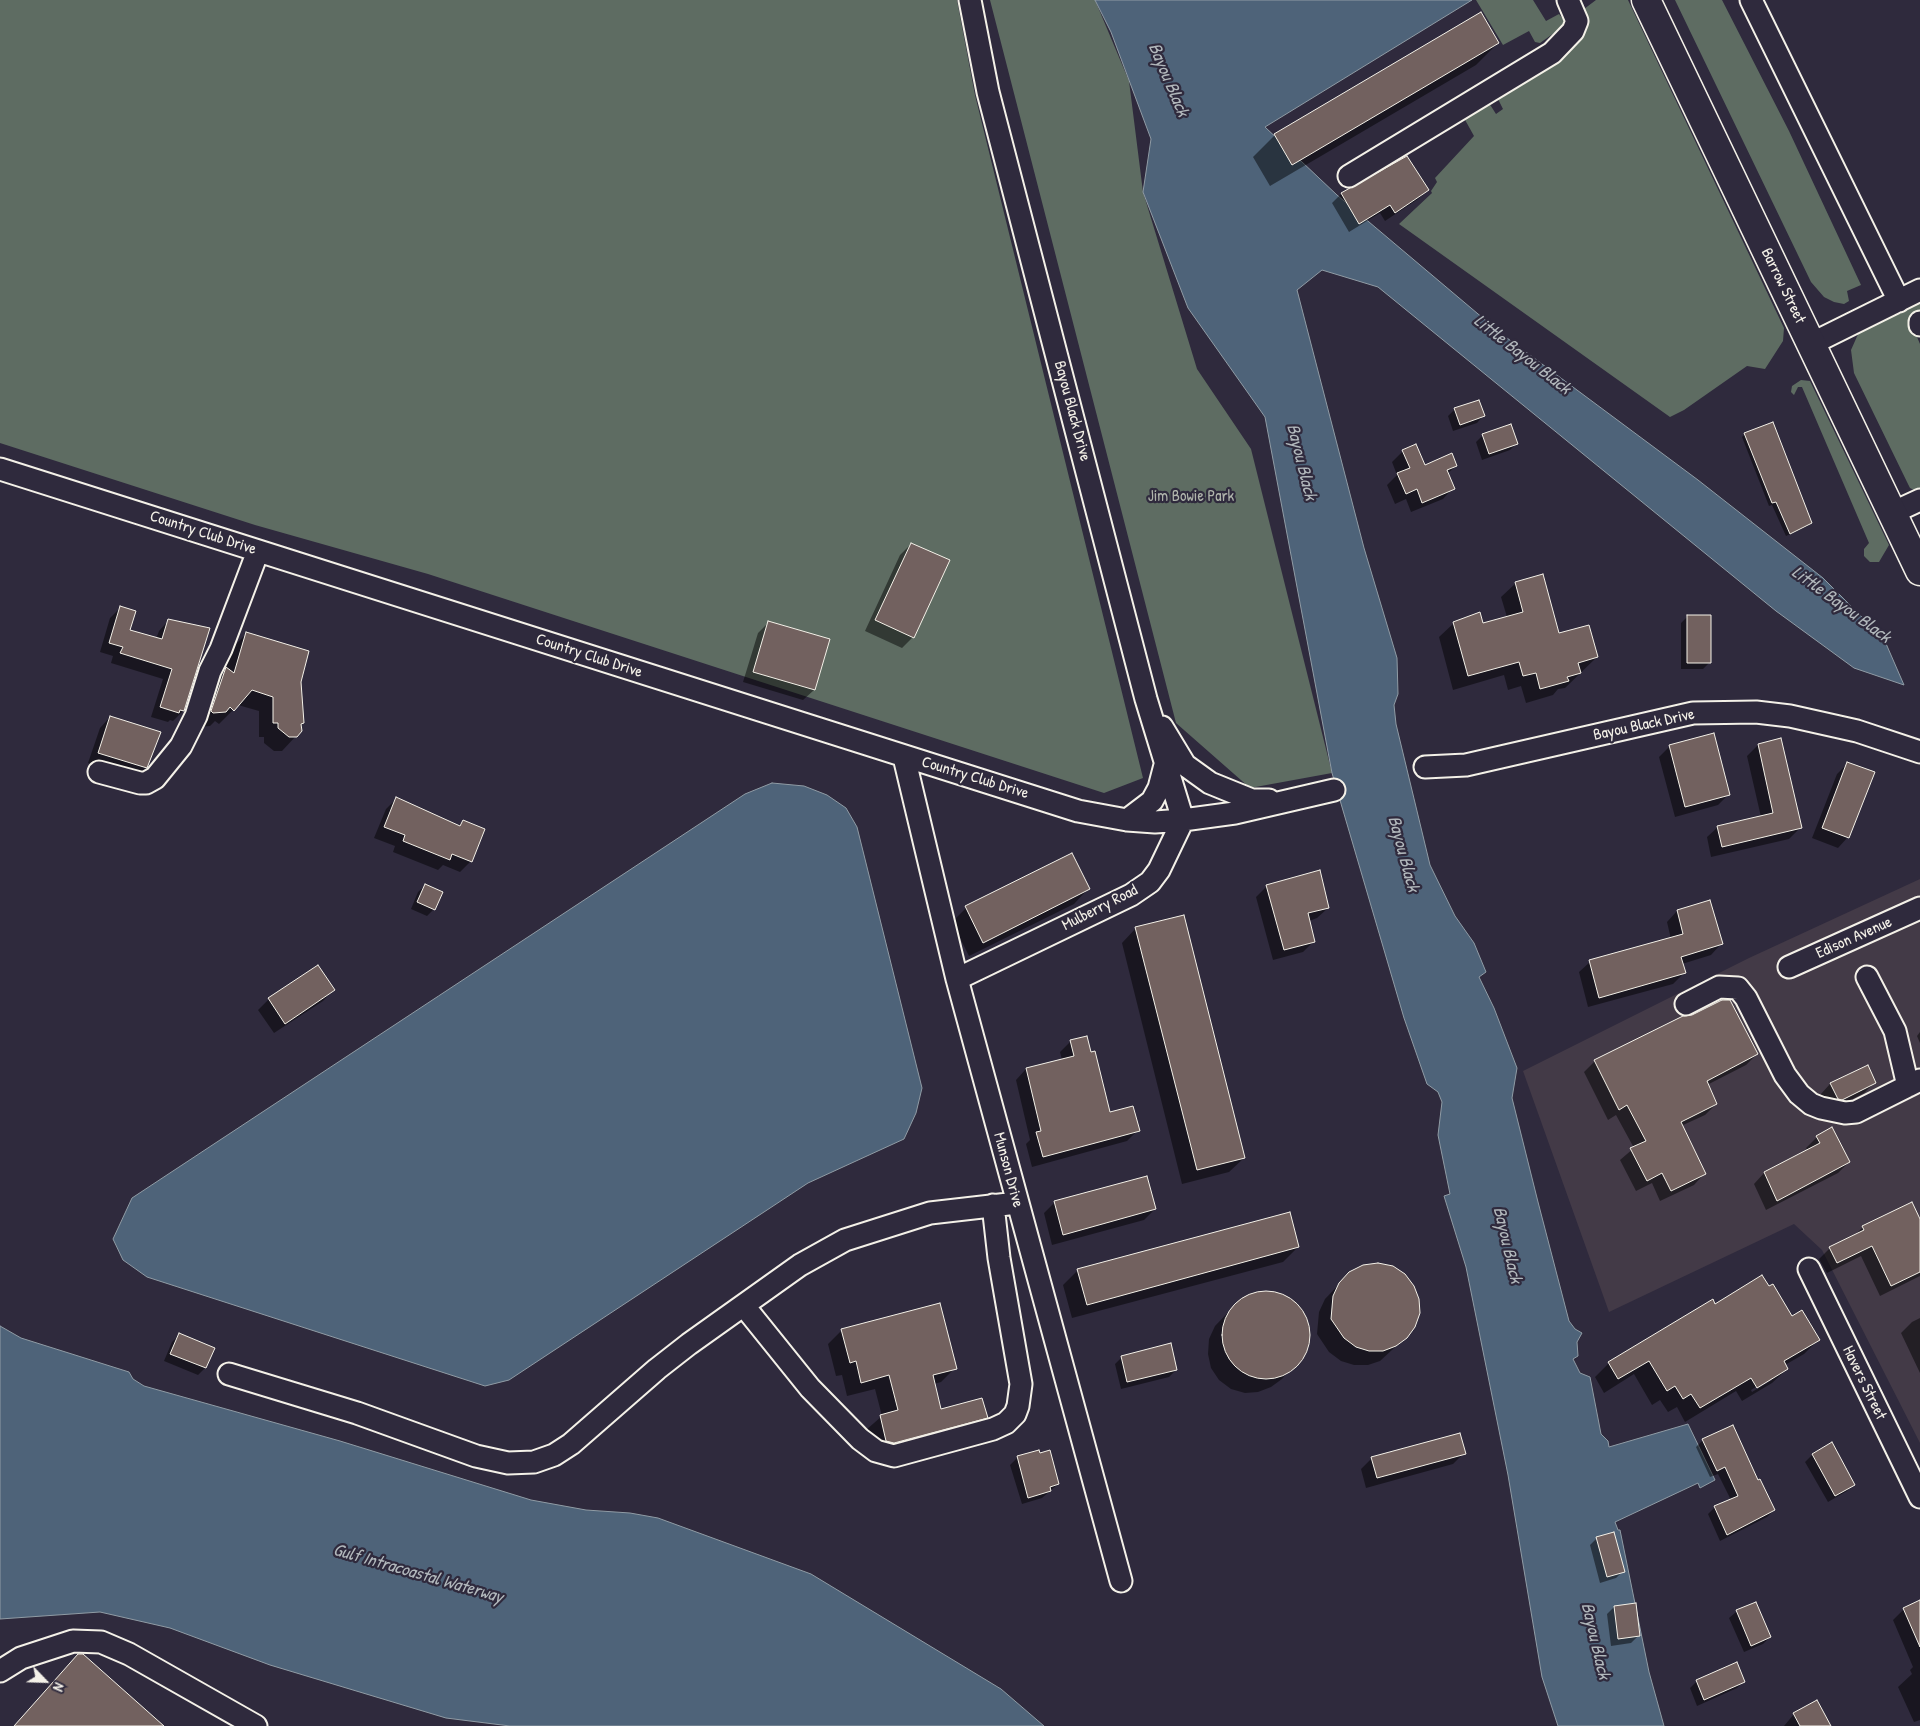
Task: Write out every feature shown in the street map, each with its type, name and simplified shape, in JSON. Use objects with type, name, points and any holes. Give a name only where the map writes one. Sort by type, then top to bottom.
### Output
[{"type":"main road","name":"Barrow Street","points":[[1646,0],[1920,571]]},
{"type":"street","name":"Bayou Black Drive","points":[[970,0],[988,92],[1146,699],[1183,820]]},
{"type":"street","points":[[1349,176],[1552,53],[1573,32],[1577,21],[1568,0]]},
{"type":"street","points":[[1751,0],[1899,301]]},
{"type":"street","points":[[1811,344],[1920,290]]},
{"type":"street","name":"Country Club Drive","points":[[0,469],[1078,811],[1127,820],[1155,822],[1183,820]]},
{"type":"street","points":[[1892,514],[1920,500]]},
{"type":"street","points":[[99,772],[140,784],[146,783],[155,778],[181,746],[196,716],[210,671],[221,649],[258,550]]},
{"type":"street","points":[[1146,699],[1184,765],[1210,783],[1239,796],[1252,800],[1284,801]]},
{"type":"street","name":"Bayou Black Drive","points":[[1425,767],[1466,765],[1700,713],[1756,712],[1790,716],[1856,731],[1920,752]]},
{"type":"street","name":"Munson Drive","points":[[904,757],[957,979],[1121,1581]]},
{"type":"street","points":[[1127,820],[1152,800],[1160,788],[1165,765]]},
{"type":"street","points":[[1183,820],[1235,813],[1334,790]]},
{"type":"street","name":"Mulberry Road","points":[[957,979],[1131,895],[1150,882],[1159,870],[1183,820]]},
{"type":"street","name":"Edison Avenue","points":[[1789,967],[1920,908]]},
{"type":"street","points":[[1686,1004],[1719,988],[1738,988],[1746,998],[1785,1075],[1798,1094],[1811,1104],[1821,1108],[1845,1113],[1856,1112],[1914,1083],[1895,1031],[1867,978]]},
{"type":"street","points":[[229,1374],[357,1413],[476,1456],[520,1464],[554,1455],[571,1444],[657,1369],[800,1265],[845,1240],[930,1213],[1017,1203]]},
{"type":"street","points":[[744,1306],[810,1388],[860,1439],[876,1451],[894,1456],[993,1429],[1006,1423],[1015,1414],[1021,1384],[998,1258],[993,1205]]},
{"type":"street","name":"Havers Street","points":[[1809,1269],[1920,1497]]},
{"type":"street","points":[[0,1671],[21,1658],[73,1641],[101,1642],[129,1654],[256,1726]]},
{"type":"shaded area","points":[[1920,879],[1920,1443],[1822,1250],[1794,1224],[1609,1312],[1523,1071],[1749,958]]},
{"type":"green space","points":[[0,0],[957,0],[975,95],[1143,778],[1104,793],[428,574],[255,525],[0,443]]},
{"type":"green space","name":"Jim Bowie Park","points":[[990,0],[1095,0],[1129,81],[1143,192],[1197,369],[1251,449],[1332,773],[1250,788],[1176,723]]},
{"type":"green space","points":[[1476,0],[1533,0],[1546,21],[1559,14],[1564,20],[1564,26],[1540,43],[1535,42],[1529,31],[1503,45]]},
{"type":"green space","points":[[1596,0],[1628,0],[1784,328],[1783,341],[1765,369],[1747,366],[1684,410],[1670,417],[1399,224],[1432,193],[1431,191],[1437,182],[1435,178],[1474,136],[1464,118],[1489,103],[1496,114],[1503,109],[1497,97],[1500,92],[1574,47],[1584,32],[1586,21],[1584,9]]},
{"type":"green space","points":[[1675,0],[1722,0],[1789,131],[1861,285],[1847,291],[1849,301],[1844,304],[1824,297],[1811,282]]},
{"type":"green space","points":[[1920,303],[1920,312],[1909,318],[1920,344],[1920,490],[1916,491],[1910,488],[1854,373],[1851,350],[1859,332]]},
{"type":"green space","points":[[1801,380],[1810,381],[1889,545],[1879,562],[1870,562],[1864,556],[1864,549],[1869,543],[1802,387],[1798,387],[1794,395],[1791,392],[1792,386]]},
{"type":"water","points":[[1095,0],[1472,0],[1265,127],[1337,195],[1503,335],[1698,480],[1823,578],[1884,639],[1904,685],[1854,668],[1776,611],[1378,287],[1322,270],[1297,290],[1364,548],[1397,658],[1398,694],[1394,705],[1396,724],[1430,865],[1455,916],[1474,943],[1486,972],[1479,977],[1494,1008],[1517,1068],[1512,1098],[1569,1321],[1575,1329],[1582,1333],[1577,1342],[1578,1356],[1573,1359],[1580,1373],[1590,1377],[1601,1434],[1608,1441],[1609,1447],[1688,1424],[1715,1480],[1700,1488],[1698,1483],[1615,1522],[1618,1530],[1620,1530],[1649,1672],[1664,1726],[1558,1726],[1542,1677],[1508,1475],[1466,1267],[1444,1196],[1450,1194],[1438,1135],[1442,1102],[1438,1092],[1427,1084],[1404,1018],[1332,773],[1265,417],[1188,308],[1143,192],[1151,139],[1111,32]]},
{"type":"water","points":[[772,783],[804,786],[827,795],[846,808],[857,827],[922,1088],[916,1113],[904,1139],[808,1183],[509,1380],[485,1386],[147,1277],[123,1260],[113,1239],[132,1198],[745,794]]},
{"type":"water","name":"Gulf Intracoastal Waterway","points":[[0,1326],[21,1338],[129,1372],[133,1379],[144,1386],[340,1441],[531,1500],[586,1510],[630,1513],[658,1518],[811,1574],[1001,1689],[1044,1726],[510,1726],[446,1718],[270,1665],[170,1628],[100,1612],[0,1619]]},
{"type":"building","points":[[1481,12],[1499,43],[1292,165],[1274,134]]},
{"type":"building","points":[[1407,156],[1429,190],[1395,213],[1390,205],[1359,224],[1341,193]]},
{"type":"building","points":[[1479,400],[1485,416],[1460,425],[1454,408]]},
{"type":"building","points":[[1773,422],[1812,523],[1790,534],[1776,502],[1772,503],[1744,433]]},
{"type":"building","points":[[1511,424],[1518,444],[1489,454],[1482,434]]},
{"type":"building","points":[[1416,444],[1425,465],[1452,453],[1457,466],[1447,470],[1455,489],[1422,503],[1417,489],[1406,494],[1397,473],[1410,468],[1402,450]]},
{"type":"building","points":[[911,543],[950,560],[914,638],[875,620]]},
{"type":"building","points":[[1543,574],[1559,633],[1589,625],[1598,657],[1578,663],[1581,673],[1567,677],[1569,681],[1540,689],[1536,673],[1523,676],[1519,662],[1468,676],[1453,622],[1480,612],[1483,623],[1523,612],[1515,582]]},
{"type":"building","points":[[120,606],[136,611],[130,630],[162,639],[168,619],[210,628],[184,711],[180,710],[179,713],[160,707],[172,669],[120,653],[123,647],[109,643]]},
{"type":"building","points":[[1687,615],[1711,615],[1711,663],[1687,663]]},
{"type":"building","points":[[768,621],[830,639],[815,690],[753,672]]},
{"type":"building","points":[[246,632],[309,651],[301,682],[304,723],[301,724],[302,731],[297,737],[289,737],[278,728],[278,723],[273,723],[273,697],[252,690],[234,711],[230,707],[226,712],[213,713],[211,711],[226,667],[234,673]]},
{"type":"building","points":[[110,716],[161,732],[147,768],[98,753]]},
{"type":"building","points":[[1714,733],[1730,795],[1685,807],[1669,745]]},
{"type":"building","points":[[1781,738],[1802,828],[1722,847],[1717,826],[1773,813],[1758,744]]},
{"type":"building","points":[[1847,762],[1875,772],[1849,838],[1822,828]]},
{"type":"building","points":[[396,797],[460,826],[463,820],[485,829],[472,862],[452,854],[450,860],[403,841],[405,835],[384,827]]},
{"type":"building","points":[[1072,853],[1090,889],[983,943],[965,906]]},
{"type":"building","points":[[1320,870],[1329,908],[1308,913],[1315,942],[1284,950],[1266,885]]},
{"type":"building","points":[[425,884],[443,892],[435,910],[417,902]]},
{"type":"building","points":[[1710,900],[1723,944],[1681,957],[1686,973],[1599,998],[1589,960],[1683,934],[1677,910]]},
{"type":"building","points":[[1184,915],[1245,1158],[1197,1170],[1135,927]]},
{"type":"building","points":[[318,965],[335,990],[285,1024],[268,998]]},
{"type":"building","points":[[1722,1000],[1730,1000],[1758,1054],[1707,1081],[1717,1104],[1681,1122],[1706,1174],[1671,1191],[1662,1173],[1647,1181],[1630,1148],[1646,1141],[1627,1105],[1619,1110],[1594,1060],[1683,1016],[1692,1015]]},
{"type":"building","points":[[1087,1036],[1091,1052],[1095,1051],[1110,1112],[1133,1106],[1140,1131],[1043,1157],[1036,1132],[1041,1131],[1026,1068],[1074,1056],[1070,1040]]},
{"type":"building","points":[[1868,1065],[1876,1083],[1842,1100],[1838,1099],[1830,1083]]},
{"type":"building","points":[[1832,1127],[1850,1162],[1777,1201],[1764,1172],[1820,1143],[1816,1136]]},
{"type":"building","points":[[1147,1176],[1156,1209],[1063,1235],[1054,1201]]},
{"type":"building","points":[[1912,1202],[1920,1219],[1920,1272],[1891,1286],[1872,1246],[1837,1263],[1829,1247],[1864,1230],[1862,1226]]},
{"type":"building","points":[[1290,1212],[1299,1247],[1087,1305],[1077,1269]]},
{"type":"building","points":[[1378,1263],[1393,1266],[1405,1274],[1414,1286],[1419,1299],[1420,1313],[1415,1327],[1407,1338],[1396,1346],[1383,1351],[1369,1351],[1356,1347],[1344,1338],[1331,1319],[1333,1296],[1339,1283],[1349,1272],[1363,1265]]},
{"type":"building","points":[[1762,1275],[1769,1286],[1773,1284],[1792,1316],[1802,1310],[1820,1340],[1784,1361],[1788,1369],[1757,1388],[1751,1378],[1700,1408],[1691,1394],[1683,1399],[1675,1386],[1667,1391],[1649,1361],[1618,1379],[1608,1362],[1713,1299],[1715,1304]]},
{"type":"building","points":[[1266,1291],[1283,1294],[1297,1304],[1307,1318],[1310,1335],[1307,1352],[1297,1366],[1283,1376],[1266,1379],[1249,1376],[1235,1366],[1225,1352],[1222,1335],[1225,1318],[1235,1304],[1249,1294]]},
{"type":"building","points":[[940,1303],[957,1369],[933,1375],[941,1409],[982,1398],[988,1418],[894,1443],[886,1441],[880,1415],[898,1410],[889,1375],[861,1383],[856,1361],[850,1363],[841,1329]]},
{"type":"building","points":[[179,1333],[215,1348],[206,1368],[170,1354]]},
{"type":"building","points":[[1171,1343],[1177,1370],[1127,1382],[1121,1356]]},
{"type":"building","points":[[1733,1425],[1758,1480],[1760,1479],[1775,1510],[1727,1535],[1714,1506],[1738,1496],[1725,1467],[1717,1471],[1702,1439]]},
{"type":"building","points":[[1460,1433],[1466,1454],[1377,1478],[1371,1457]]},
{"type":"building","points":[[1832,1442],[1855,1485],[1835,1496],[1812,1454]]},
{"type":"building","points":[[1039,1450],[1040,1453],[1050,1450],[1059,1484],[1050,1487],[1051,1491],[1028,1498],[1017,1456]]},
{"type":"building","points":[[1614,1532],[1625,1572],[1607,1577],[1596,1537]]},
{"type":"building","points":[[1920,1600],[1920,1647],[1903,1608]]},
{"type":"building","points":[[1756,1602],[1771,1637],[1751,1646],[1736,1610]]},
{"type":"building","points":[[1636,1603],[1640,1636],[1618,1639],[1614,1606]]},
{"type":"building","points":[[78,1654],[83,1654],[164,1726],[14,1726]]},
{"type":"building","points":[[1737,1662],[1745,1682],[1704,1700],[1696,1680]]},
{"type":"building","points":[[1817,1700],[1831,1726],[1800,1726],[1793,1713]]},
{"type":"water label","name":"Bayou Black","points":[[1168,80]]},
{"type":"water label","name":"Little Bayou Black","points":[[1522,355]]},
{"type":"water label","name":"Bayou Black","points":[[1301,462]]},
{"type":"water label","name":"Little Bayou Black","points":[[1841,605]]},
{"type":"water label","name":"Bayou Black","points":[[1403,854]]},
{"type":"water label","name":"Bayou Black","points":[[1507,1245]]},
{"type":"water label","name":"Bayou Black","points":[[1595,1641]]}]
